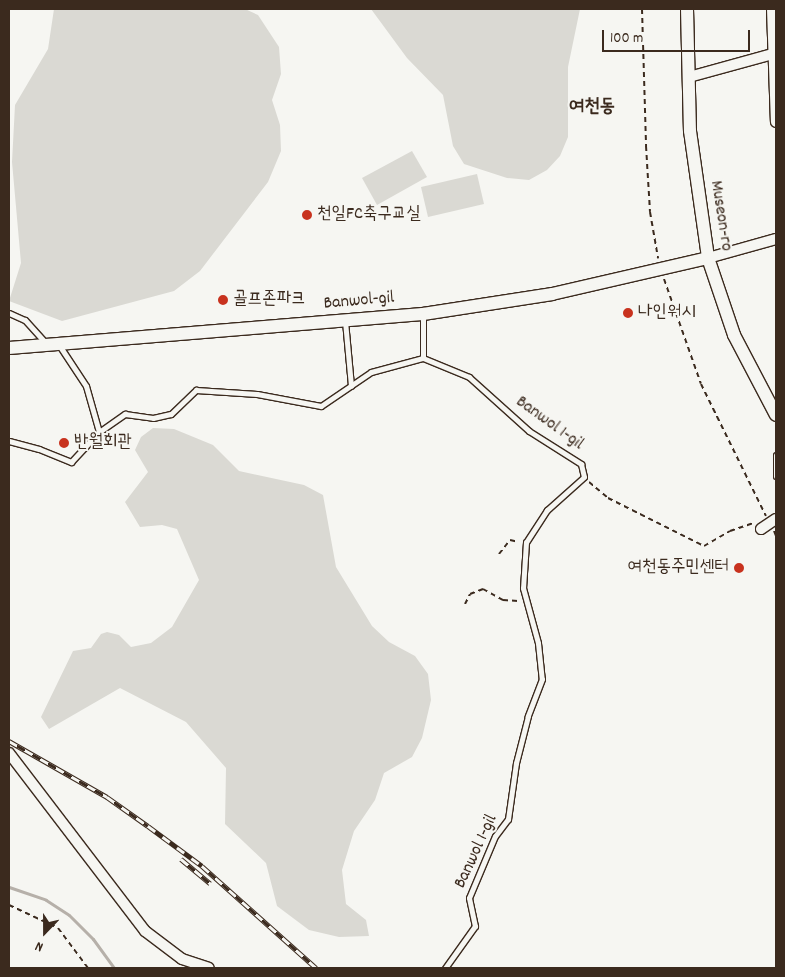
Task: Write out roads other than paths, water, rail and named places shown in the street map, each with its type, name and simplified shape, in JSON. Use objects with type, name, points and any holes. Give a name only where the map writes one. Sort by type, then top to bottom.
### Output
[{"type":"street","name":"Museon-ro","points":[[687,9],[690,131],[708,258],[734,335],[776,415]]},
{"type":"street","points":[[772,9],[776,122]]},
{"type":"street","points":[[689,77],[775,53]]},
{"type":"street","points":[[708,258],[776,239]]},
{"type":"street","name":"Banwol-gil","points":[[9,348],[423,314],[552,294],[708,258]]},
{"type":"street","points":[[9,753],[145,931],[182,959],[209,968]]},
{"type":"lane","points":[[9,313],[25,320],[53,345],[86,386],[99,432]]},
{"type":"lane","points":[[9,441],[39,448],[71,462],[99,432],[129,412],[153,418],[171,414],[196,390],[257,394],[320,406],[371,372],[423,358],[423,314]]},
{"type":"lane","points":[[345,321],[351,386]]},
{"type":"lane","name":"Banwol 1-gil","points":[[423,358],[469,377],[529,431],[580,463],[584,477],[547,510],[525,544],[522,576],[538,643],[541,682],[528,716],[516,763],[508,819],[496,836],[482,875],[469,898],[475,926],[445,968]]},
{"type":"lane","points":[[776,455],[776,476]]},
{"type":"waterway","points":[[9,887],[46,900],[69,915],[93,939],[114,968]]},
{"type":"railway","points":[[9,741],[107,797],[148,826],[202,866],[316,968]]},
{"type":"railway","points":[[181,859],[210,883]]},
{"type":"place","name":"천일FC축구교실","points":[[307,215]]},
{"type":"place","name":"골프존파크","points":[[223,300]]},
{"type":"place","name":"나인워시","points":[[628,313]]},
{"type":"place","name":"반월회관","points":[[64,443]]},
{"type":"place","name":"여천동주민센터","points":[[739,568]]},
{"type":"district","name":"여천동","points":[[592,108]]}]
